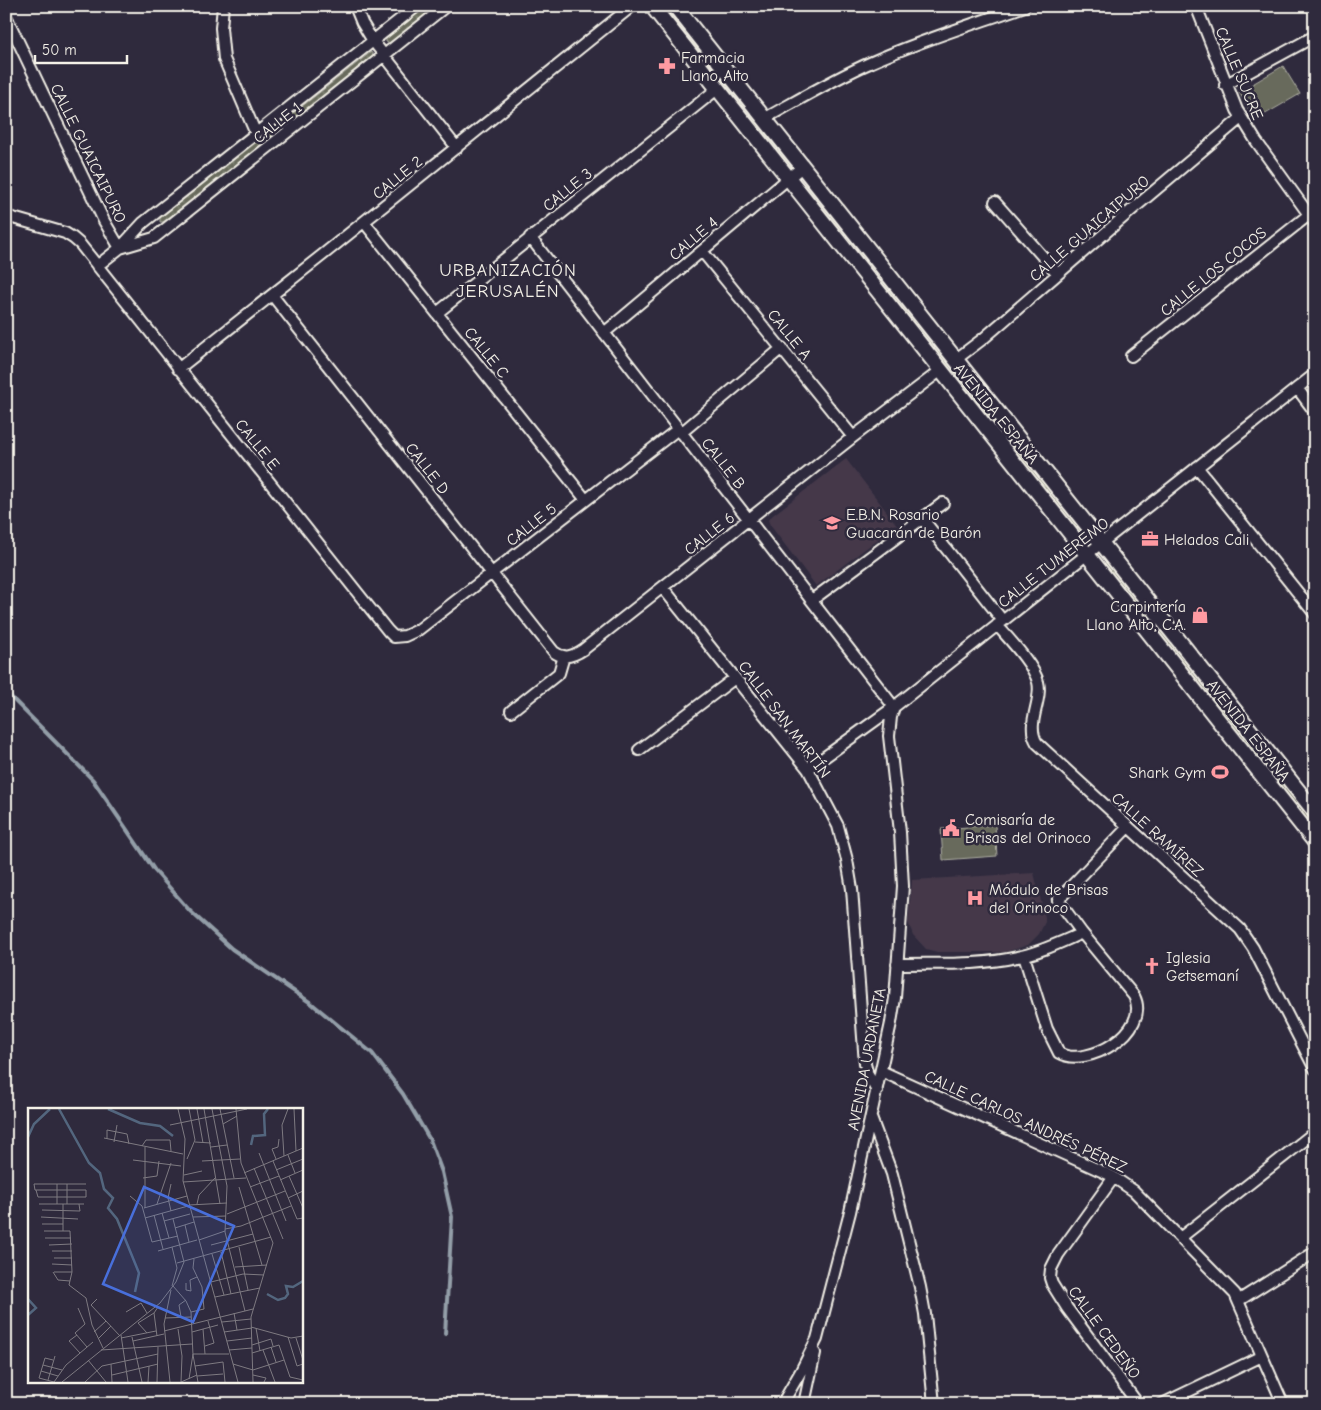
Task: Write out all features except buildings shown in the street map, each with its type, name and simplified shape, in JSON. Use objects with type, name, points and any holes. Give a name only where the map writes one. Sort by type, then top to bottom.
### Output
[{"type":"main road","name":"AVENIDA ESPAÑA","points":[[652,6],[1315,842]]},
{"type":"main road","name":"AVENIDA ESPAÑA","points":[[675,6],[1315,812]]},
{"type":"street","points":[[223,6],[221,28],[224,58],[256,134]]},
{"type":"street","points":[[355,6],[362,23],[373,41],[457,148]]},
{"type":"street","name":"CALLE 1","points":[[97,266],[120,248],[143,223],[417,6]]},
{"type":"street","name":"CALLE 1","points":[[120,248],[154,238],[446,6]]},
{"type":"street","name":"CALLE 2","points":[[178,369],[457,148],[632,6]]},
{"type":"street","points":[[764,119],[873,61],[1026,6]]},
{"type":"street","name":"CALLE SUCRE","points":[[1196,6],[1225,85],[1241,118],[1256,141],[1313,216]]},
{"type":"street","name":"CALLE GUAICAIPURO","points":[[6,16],[104,221],[120,248]]},
{"type":"street","points":[[1225,85],[1315,36]]},
{"type":"street","name":"CALLE 3","points":[[436,313],[717,89]]},
{"type":"street","name":"CALLE GUAICAIPURO","points":[[956,360],[1241,118]]},
{"type":"street","name":"CALLE 4","points":[[604,333],[802,167]]},
{"type":"street","points":[[995,202],[1058,274]]},
{"type":"street","name":"CALLE E","points":[[6,216],[51,228],[73,238],[388,631],[394,636],[399,637]]},
{"type":"street","name":"CALLE LOS COCOS","points":[[1130,356],[1313,216]]},
{"type":"street","name":"CALLE C","points":[[364,222],[586,500]]},
{"type":"street","name":"CALLE B","points":[[530,238],[894,707]]},
{"type":"street","name":"CALLE A","points":[[702,251],[853,437]]},
{"type":"street","name":"CALLE D","points":[[272,295],[554,652],[564,656]]},
{"type":"street","name":"CALLE 5","points":[[399,637],[418,630],[586,500],[680,431],[782,348]]},
{"type":"street","name":"CALLE 6","points":[[564,656],[573,655],[584,649],[940,370]]},
{"type":"street","name":"CALLE TUMEREMO","points":[[808,769],[894,707],[1315,374]]},
{"type":"street","points":[[1297,388],[1315,412]]},
{"type":"street","points":[[1197,467],[1315,614]]},
{"type":"street","points":[[812,600],[943,503]]},
{"type":"street","points":[[922,518],[1000,623]]},
{"type":"street","name":"CALLE SAN MARTÍN","points":[[663,588],[808,769],[838,826],[852,889],[865,1064],[868,1075],[877,1091]]},
{"type":"street","name":"CALLE RAMÍREZ","points":[[1000,623],[1037,679],[1039,687],[1033,726],[1034,739],[1041,748],[1240,928],[1253,948],[1315,1069]]},
{"type":"street","points":[[511,711],[559,672],[564,656]]},
{"type":"street","points":[[639,750],[735,678]]},
{"type":"street","name":"AVENIDA URDANETA","points":[[782,1404],[817,1339],[850,1212],[891,1023],[898,964],[903,886],[901,841],[889,736],[890,717],[894,707]]},
{"type":"street","points":[[1024,956],[1047,1029],[1058,1051],[1066,1056],[1086,1055],[1114,1043],[1129,1031],[1136,1020],[1137,1005],[1134,996],[1082,933],[1058,900],[1128,827]]},
{"type":"street","points":[[898,964],[966,963],[1009,959],[1024,956],[1082,933]]},
{"type":"street","name":"CALLE CARLOS ANDRÉS PÉREZ","points":[[881,1071],[1114,1177],[1134,1191],[1235,1294],[1283,1404]]},
{"type":"street","points":[[871,1118],[892,1174],[920,1287],[925,1314],[934,1404]]},
{"type":"street","points":[[1180,1238],[1315,1132]]},
{"type":"street","name":"CALLE CEDEÑO","points":[[1114,1177],[1058,1254],[1051,1269],[1050,1278],[1067,1308],[1138,1404]]},
{"type":"street","points":[[1238,1300],[1315,1252]]},
{"type":"street","points":[[804,1404],[817,1339]]},
{"type":"street","points":[[1162,1404],[1262,1356]]},
{"type":"shaded area","name":"E.B.N. Rosario Guacarán de Barón","points":[[846,459],[897,525],[816,586],[768,520]]},
{"type":"shaded area","name":"Módulo de Brisas del Orinoco","points":[[1034,873],[1045,922],[1039,934],[1028,945],[1006,952],[937,952],[926,949],[913,935],[908,922],[912,880]]},
{"type":"green space","points":[[427,6],[436,6],[390,43],[386,42],[386,39]]},
{"type":"green space","points":[[660,6],[667,6],[791,163],[791,167],[788,167]]},
{"type":"green space","points":[[371,52],[372,57],[163,222],[160,222],[160,218]]},
{"type":"green space","points":[[1283,66],[1300,94],[1255,120],[1239,92]]},
{"type":"green space","points":[[806,183],[1085,534],[1085,538],[1081,537],[803,185]]},
{"type":"green space","points":[[1106,562],[1110,563],[1315,821],[1315,833],[1103,566]]},
{"type":"green space","points":[[995,825],[997,856],[943,860],[941,829]]},
{"type":"waterway","points":[[6,692],[93,780],[155,871],[190,911],[232,949],[311,1003],[372,1053],[403,1094],[430,1140],[442,1172],[452,1217],[445,1334]]},
{"type":"place","name":"Farmacia Llano Alto","points":[[667,66]]},
{"type":"place","name":"E.B.N. Rosario Guacarán de Barón","points":[[832,523]]},
{"type":"place","name":"Helados Cali","points":[[1150,539]]},
{"type":"place","name":"Carpintería Llano Alto, C.A.","points":[[1200,615]]},
{"type":"place","name":"Shark Gym","points":[[1220,772]]},
{"type":"place","name":"Comisaría de Brisas del Orinoco","points":[[951,828]]},
{"type":"place","name":"Módulo de Brisas del Orinoco","points":[[975,898]]},
{"type":"place","name":"Iglesia Getsemaní","points":[[1152,966]]},
{"type":"district","name":"URBANIZACIÓN JERUSALÉN","points":[[508,280]]}]
